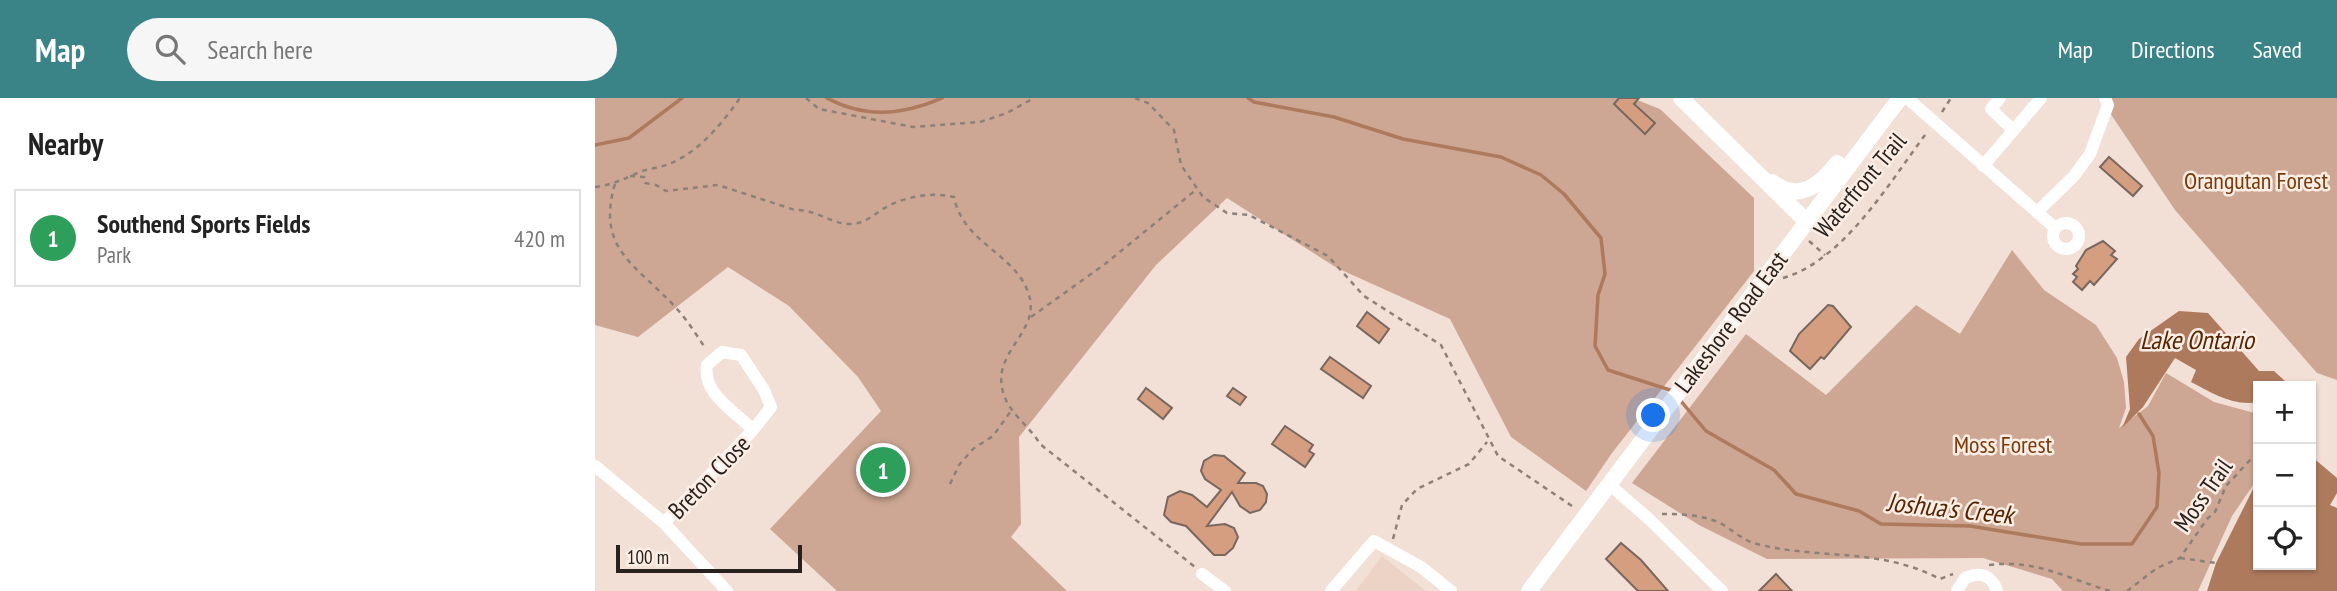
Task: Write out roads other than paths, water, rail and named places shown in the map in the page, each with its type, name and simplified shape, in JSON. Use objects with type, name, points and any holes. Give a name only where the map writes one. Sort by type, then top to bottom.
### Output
[{"type":"main road","points":[[1681,98],[1807,221]]},
{"type":"main road","name":"Lakeshore Road East","points":[[1529,591],[1611,486],[1900,98]]},
{"type":"main road","points":[[1746,163],[1777,186],[1797,191],[1807,190],[1819,185],[1854,140],[1867,141]]},
{"type":"street","points":[[1907,98],[2055,228]]},
{"type":"street","points":[[2000,98],[1991,109],[2013,130]]},
{"type":"street","points":[[1983,166],[2041,98]]},
{"type":"street","points":[[2037,212],[2074,176],[2090,154],[2108,105],[2105,98]]},
{"type":"street","name":"Breton Close","points":[[664,523],[753,430],[771,407],[764,390],[741,355],[722,352],[706,365],[705,375],[709,390],[753,430]]},
{"type":"street","points":[[595,466],[664,523],[727,591]]},
{"type":"street","points":[[1611,486],[1649,519],[1722,591]]},
{"type":"street","points":[[1331,591],[1374,541],[1421,567],[1451,591]]},
{"type":"street","points":[[1202,574],[1224,591]]},
{"type":"street","points":[[1957,591],[1965,578],[1978,574],[1991,579],[1997,591]]},
{"type":"water","name":"Lake Ontario","points":[[2179,311],[2208,313],[2259,371],[2274,371],[2285,381],[2253,381],[2253,403],[2240,403],[2191,382],[2196,370],[2175,358],[2143,407],[2122,428],[2130,409],[2126,357],[2139,339]]},
{"type":"water","points":[[2316,460],[2337,478],[2337,493],[2330,505],[2337,508],[2337,591],[2207,591],[2216,563],[2253,489],[2253,570],[2316,570]]},
{"type":"waterway","name":"Joshua's Creek","points":[[595,145],[629,138],[682,98]]},
{"type":"waterway","name":"Joshua's Creek","points":[[827,98],[841,105],[870,112],[899,111],[942,98]]},
{"type":"waterway","name":"Joshua's Creek","points":[[1248,98],[1254,102],[1334,117],[1403,139],[1501,157],[1541,175],[1564,194],[1601,238],[1605,274],[1598,295],[1595,346],[1608,370],[1673,391]]},
{"type":"waterway","name":"Joshua's Creek","points":[[1680,400],[1706,431],[1774,470],[1796,494],[1859,511],[1881,524],[1970,526],[2081,544],[2132,544],[2157,507],[2159,473],[2153,436],[2139,414]]},
{"type":"place","name":"Southend Sports Fields","points":[[883,470]]},
{"type":"park label","name":"Orangutan Forest","points":[[2256,180]]},
{"type":"park label","name":"Moss Forest","points":[[2003,444]]}]
